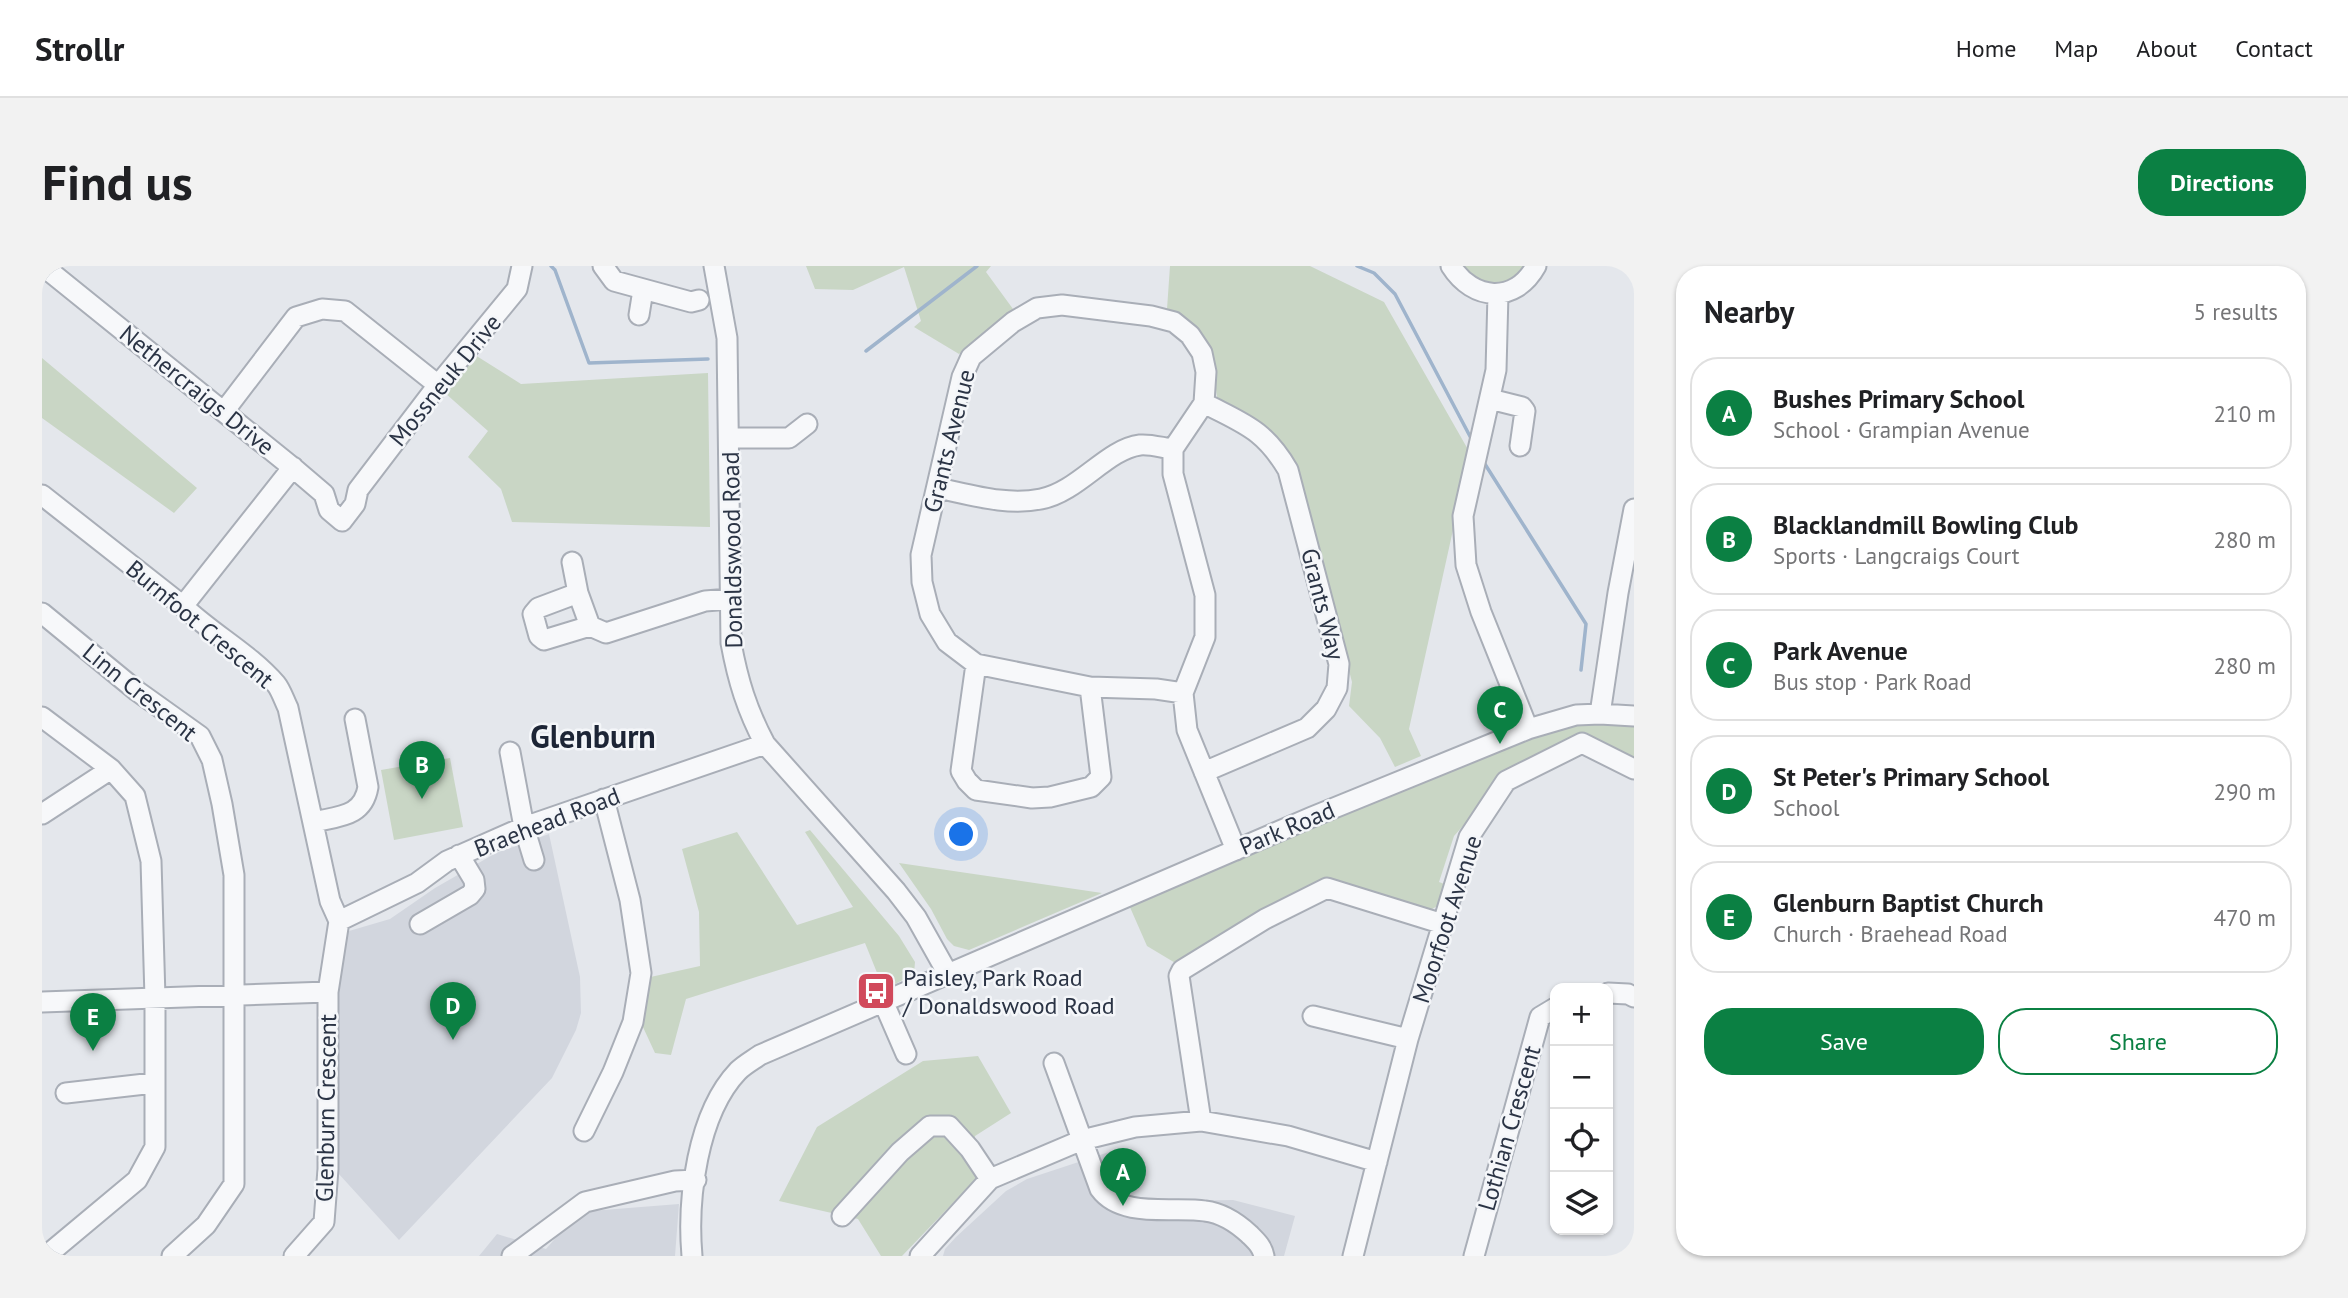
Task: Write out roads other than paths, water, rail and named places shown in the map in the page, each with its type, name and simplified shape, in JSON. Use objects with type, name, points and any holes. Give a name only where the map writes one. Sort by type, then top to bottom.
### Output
[{"type":"street","name":"Nethercraigs Drive","points":[[43,266],[293,467],[324,494],[329,510],[342,521]]},
{"type":"street","name":"Mossneuk Drive","points":[[342,521],[355,504],[358,490],[438,385],[517,289],[522,266]]},
{"type":"street","points":[[603,266],[614,281],[691,302],[699,300]]},
{"type":"street","name":"Donaldswood Road","points":[[714,266],[726,338],[730,438],[731,643],[739,685],[765,744],[896,891],[916,917],[947,974]]},
{"type":"street","points":[[1451,266],[1458,278],[1470,287],[1483,293],[1498,294],[1513,290],[1526,281],[1536,266]]},
{"type":"street","points":[[639,315],[643,290]]},
{"type":"street","points":[[1498,294],[1496,370],[1463,516],[1466,565],[1480,612],[1528,729]]},
{"type":"street","name":"Grants Avenue","points":[[1184,693],[1156,689],[1090,687],[976,664],[947,642],[930,614],[922,582],[921,555],[939,488],[959,388],[971,357],[1013,322],[1037,308],[1062,305],[1151,316],[1174,322],[1190,335],[1202,353],[1206,372],[1204,403]]},
{"type":"street","points":[[225,410],[296,317],[322,309],[345,312],[438,385]]},
{"type":"street","points":[[1490,399],[1522,407],[1525,411],[1520,446]]},
{"type":"street","points":[[1204,403],[1173,449],[1173,474],[1205,595],[1205,637],[1184,693],[1187,730],[1236,850]]},
{"type":"street","name":"Grants Way","points":[[1204,403],[1262,434],[1275,448],[1288,470],[1340,676],[1326,709],[1307,728],[1204,772]]},
{"type":"street","points":[[730,438],[793,444],[807,424]]},
{"type":"street","points":[[939,488],[997,500],[1041,499],[1070,488],[1123,450],[1141,445],[1173,449]]},
{"type":"street","points":[[183,606],[293,467]]},
{"type":"street","points":[[324,494],[341,495],[358,490]]},
{"type":"street","name":"Burnfoot Crescent","points":[[42,495],[183,606],[203,625],[244,653],[277,685],[288,708],[330,901],[339,921],[328,992]]},
{"type":"street","points":[[1600,714],[1634,509]]},
{"type":"street","points":[[572,562],[578,593],[590,625],[606,633],[705,601],[730,599]]},
{"type":"street","points":[[578,593],[538,608],[532,617],[539,636],[547,640],[590,625]]},
{"type":"street","name":"Linn Crescent","points":[[42,613],[137,691],[200,736],[212,760],[220,793],[234,874],[234,1184],[206,1225],[172,1256]]},
{"type":"street","points":[[976,664],[961,771],[976,790],[1051,797],[1096,784],[1101,777],[1090,687]]},
{"type":"street","name":"Park Road","points":[[692,1256],[690,1230],[703,1134],[723,1092],[738,1071],[760,1055],[1236,850],[1528,729],[1576,715],[1634,716]]},
{"type":"street","points":[[314,822],[355,811],[366,798],[368,787],[355,719]]},
{"type":"street","points":[[43,720],[76,741],[111,769],[135,796],[151,861],[155,998],[156,1147],[137,1180],[47,1256]]},
{"type":"street","name":"Moorfoot Avenue","points":[[1353,1256],[1408,1040],[1469,837],[1506,781],[1581,743],[1634,769]]},
{"type":"street","name":"Braehead Road","points":[[339,921],[417,883],[447,861],[524,827],[765,744]]},
{"type":"street","points":[[510,752],[524,827],[534,860]]},
{"type":"street","points":[[42,814],[111,769]]},
{"type":"street","points":[[583,1131],[613,1072],[633,1022],[641,973],[630,900],[604,799]]},
{"type":"street","points":[[420,924],[470,895],[475,889],[474,880],[459,855]]},
{"type":"street","points":[[1201,1121],[1178,976],[1182,970],[1265,919],[1327,888],[1443,924]]},
{"type":"street","points":[[42,1002],[328,992]]},
{"type":"street","name":"Glenburn Crescent","points":[[294,1256],[324,1222],[328,1169],[328,992]]},
{"type":"street","points":[[1613,993],[1634,997]]},
{"type":"street","points":[[883,1001],[905,1054]]},
{"type":"street","name":"Lothian Crescent","points":[[1474,1256],[1540,1017],[1550,1011]]},
{"type":"street","points":[[1313,1016],[1408,1040]]},
{"type":"street","points":[[1055,1062],[1100,1189],[1105,1196],[1131,1206],[1173,1211],[1205,1211],[1220,1215],[1237,1223],[1252,1236],[1263,1248],[1264,1256]]},
{"type":"street","points":[[66,1093],[154,1083]]},
{"type":"street","points":[[920,1256],[990,1180],[1082,1140],[1135,1127],[1201,1121],[1288,1136],[1377,1162]]},
{"type":"street","points":[[842,1216],[900,1152],[930,1126],[949,1126],[970,1149],[990,1180]]},
{"type":"street","points":[[517,1255],[585,1202],[675,1181],[695,1180]]},
{"type":"waterway","points":[[551,266],[555,270],[589,363],[708,359]]},
{"type":"waterway","points":[[866,351],[977,266]]},
{"type":"waterway","points":[[1357,266],[1374,273],[1395,294],[1473,442]]},
{"type":"waterway","points":[[1483,461],[1586,624],[1581,670]]},
{"type":"place","name":"Park Avenue","points":[[1500,744]]},
{"type":"place","name":"Blacklandmill Bowling Club","points":[[422,799]]},
{"type":"place","name":"Paisley, Park Road / Donaldswood Road","points":[[876,991]]},
{"type":"place","name":"St Peter's Primary School","points":[[453,1040]]},
{"type":"place","name":"Glenburn Baptist Church","points":[[93,1051]]},
{"type":"place","name":"Bushes Primary School","points":[[1123,1206]]},
{"type":"district","name":"Glenburn","points":[[593,736]]}]
